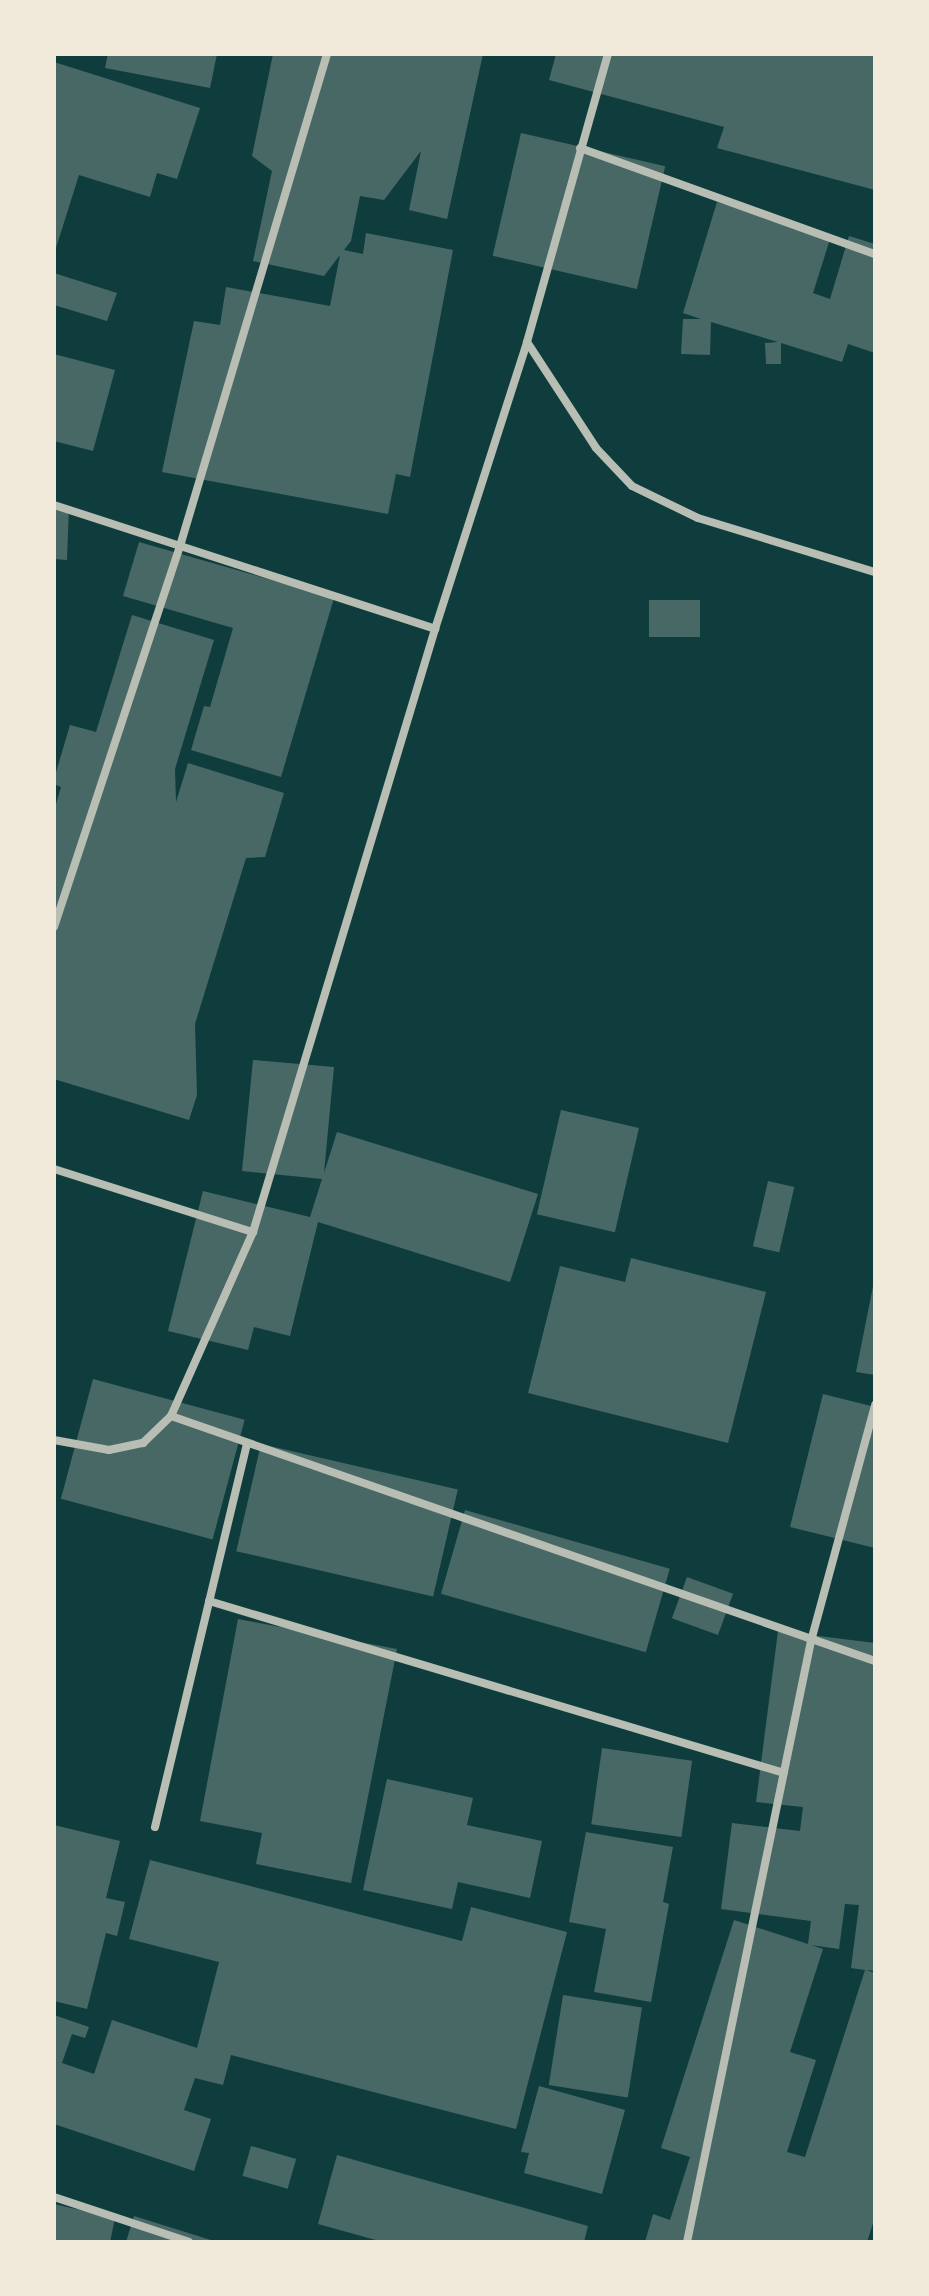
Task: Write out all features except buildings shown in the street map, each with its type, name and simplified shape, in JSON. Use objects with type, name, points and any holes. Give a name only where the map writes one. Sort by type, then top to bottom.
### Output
[{"type":"street","points":[[54,927],[180,546],[327,54]]},
{"type":"street","points":[[54,1440],[72,1446],[109,1450],[143,1443],[171,1416],[253,1232],[435,629],[527,342],[608,54]]},
{"type":"street","points":[[580,148],[875,254]]},
{"type":"street","points":[[527,342],[596,448],[632,486],[698,518],[875,572]]},
{"type":"street","points":[[54,505],[435,629]]},
{"type":"street","points":[[54,1169],[253,1232]]},
{"type":"street","points":[[687,2242],[811,1641],[875,1405]]},
{"type":"street","points":[[171,1416],[875,1661]]},
{"type":"street","points":[[155,1827],[247,1443]]},
{"type":"street","points":[[209,1601],[784,1773]]},
{"type":"street","points":[[54,2197],[189,2242]]}]
